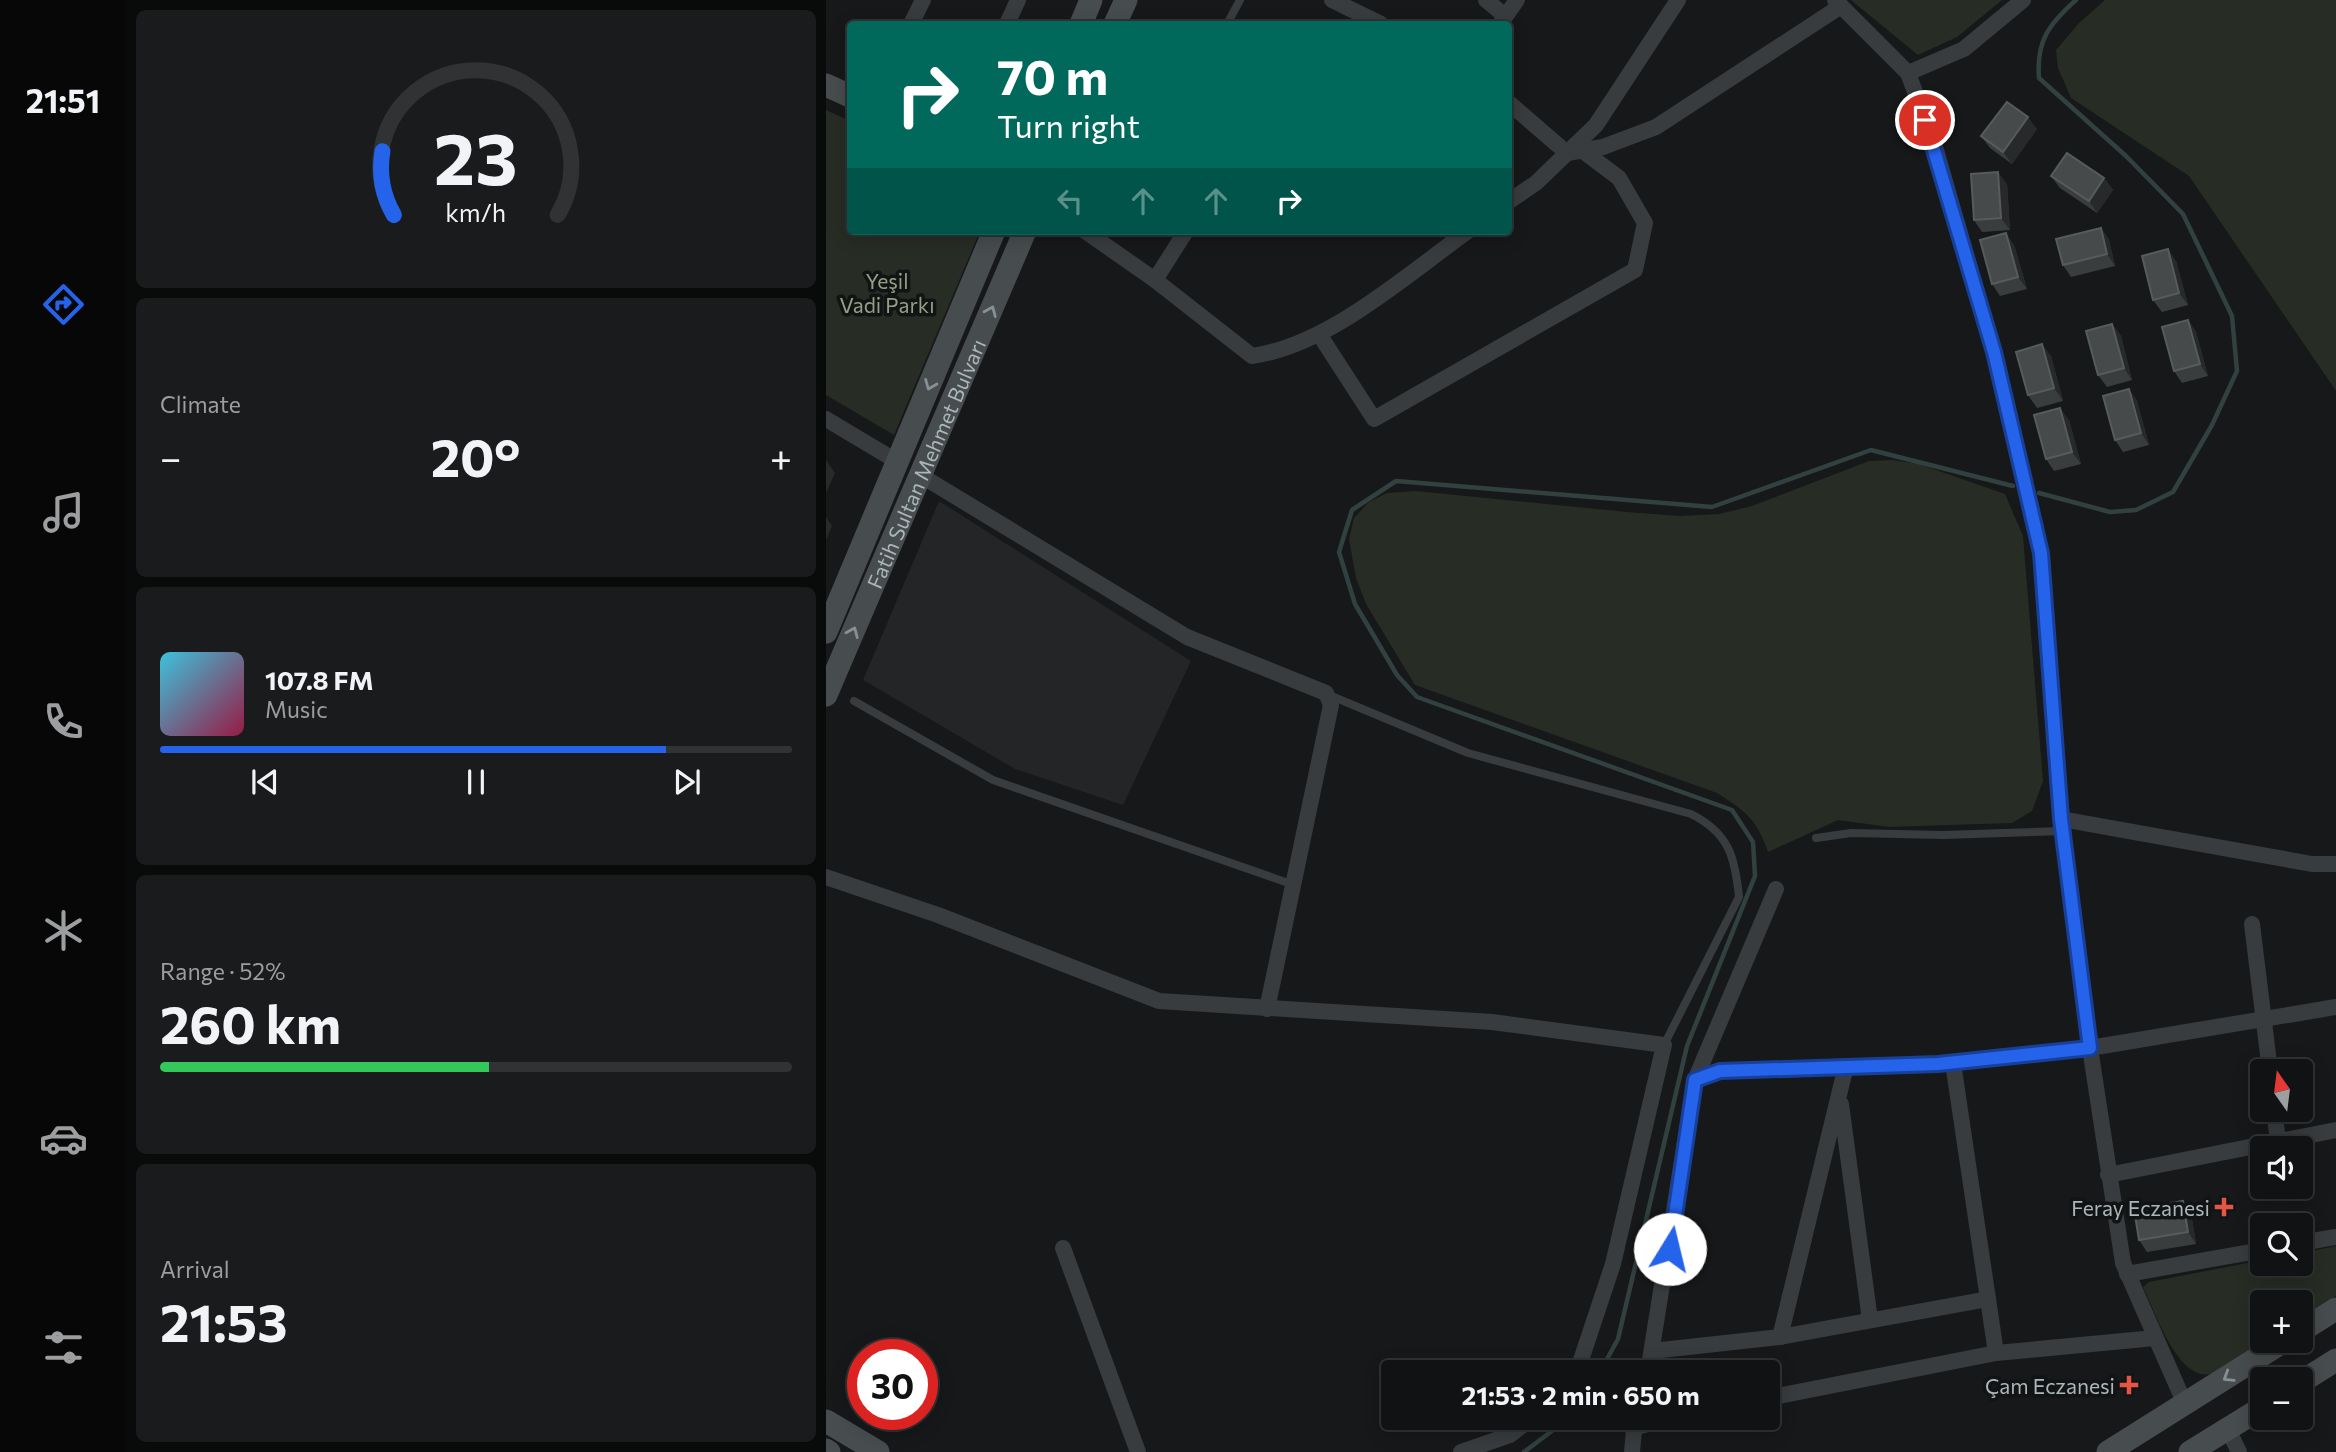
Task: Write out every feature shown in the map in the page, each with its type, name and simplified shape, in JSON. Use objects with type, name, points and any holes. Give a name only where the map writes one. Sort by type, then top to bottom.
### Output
[{"type":"street","points":[[912,21],[923,0]]},
{"type":"street","points":[[1008,21],[1018,0]]},
{"type":"street","points":[[1082,21],[1091,0]]},
{"type":"street","points":[[1116,21],[1126,0]]},
{"type":"street","points":[[1332,0],[1375,21]]},
{"type":"street","points":[[1486,0],[1503,20],[1517,0]]},
{"type":"street","points":[[1512,199],[1575,150],[1596,125],[1678,0]]},
{"type":"street","points":[[1909,74],[1964,49],[2023,0]]},
{"type":"street","points":[[1575,150],[1603,147],[1656,127],[1838,3],[1909,74],[1934,143],[1994,352],[2041,553],[2061,825],[2108,1175],[2127,1274],[2185,1404]]},
{"type":"street","points":[[826,85],[847,95]]},
{"type":"street","points":[[1320,334],[1374,419],[1635,270],[1645,223],[1619,178],[1512,105]]},
{"type":"street","name":"Fatih Sultan Mehmet Bulvarı","points":[[826,632],[992,235]]},
{"type":"street","name":"Fatih Sultan Mehmet Bulvarı","points":[[826,695],[1023,235]]},
{"type":"street","points":[[1090,235],[1155,280],[1252,356],[1280,352],[1320,334],[1462,235]]},
{"type":"street","points":[[1155,280],[1183,235]]},
{"type":"street","points":[[826,419],[898,462]]},
{"type":"street","points":[[920,475],[1187,637],[1326,693],[1331,705],[1267,1009]]},
{"type":"street","points":[[2061,825],[2312,864],[2336,864]]},
{"type":"street","points":[[826,877],[938,915],[1159,1001],[1492,1022],[1664,1045],[1613,1264],[1581,1360]]},
{"type":"street","points":[[1650,1360],[1695,1080],[1776,889]]},
{"type":"street","points":[[2252,924],[2268,1059]]},
{"type":"street","points":[[1695,1080],[1720,1071],[1953,1063],[2090,1048],[2336,1007]]},
{"type":"street","points":[[1953,1063],[1996,1353]]},
{"type":"street","points":[[1780,1337],[1846,1066]]},
{"type":"street","points":[[1839,1094],[1870,1320]]},
{"type":"street","points":[[2304,1136],[2336,1130]]},
{"type":"street","points":[[2108,1175],[2250,1147]]},
{"type":"street","points":[[2313,1241],[2336,1237]]},
{"type":"street","points":[[1063,1248],[1138,1452]]},
{"type":"street","points":[[2127,1274],[2250,1252]]},
{"type":"street","points":[[1652,1351],[1780,1337],[1988,1299]]},
{"type":"street","points":[[2313,1323],[2336,1309]]},
{"type":"street","points":[[1780,1396],[1996,1353],[2155,1338]]},
{"type":"street","points":[[2108,1452],[2265,1353]]},
{"type":"street","points":[[2313,1374],[2336,1360]]},
{"type":"street","points":[[2190,1452],[2250,1415]]},
{"type":"street","points":[[826,1421],[878,1452]]},
{"type":"street","points":[[2228,1429],[2239,1452]]},
{"type":"street","points":[[1461,1452],[1510,1435],[1516,1430]]},
{"type":"street","points":[[1632,1452],[1634,1430]]},
{"type":"lane","points":[[1229,21],[1240,0]]},
{"type":"lane","points":[[1326,693],[1468,753],[1691,814],[1712,824],[1728,847],[1736,871],[1740,897],[1664,1045]]},
{"type":"lane","points":[[854,701],[993,780],[1294,885]]},
{"type":"lane","points":[[1816,838],[1851,833],[1944,835],[2061,825]]},
{"type":"shaded area","points":[[939,501],[1191,661],[1123,805],[1015,769],[863,680]]},
{"type":"green space","points":[[1851,0],[2002,0],[1957,37],[1918,55]]},
{"type":"green space","points":[[2105,0],[2336,0],[2336,391],[2189,176],[2071,98],[2058,68],[2056,50],[2079,23]]},
{"type":"green space","name":"Yeşil Vadi Parkı","points":[[826,110],[847,120],[847,235],[978,235],[894,435],[826,395]]},
{"type":"green space","points":[[1892,460],[1919,464],[2005,494],[2023,536],[2043,781],[2032,811],[2012,823],[1889,827],[1838,820],[1768,852],[1749,817],[1717,793],[1415,685],[1366,604],[1356,578],[1349,539],[1354,518],[1369,502],[1387,493],[1416,491],[1680,516],[1719,514],[1752,506],[1869,461]]},
{"type":"green space","points":[[2336,1246],[2336,1296],[2313,1310],[2313,1290],[2250,1290],[2250,1352],[2214,1373],[2201,1374],[2179,1358],[2143,1287],[2149,1282],[2250,1263],[2250,1276],[2313,1276],[2313,1251]]},
{"type":"building","points":[[2007,102],[2028,117],[2003,152],[1981,136]]},
{"type":"building","points":[[2067,153],[2104,178],[2089,201],[2051,176]]},
{"type":"building","points":[[1998,172],[2001,218],[1974,220],[1971,174]]},
{"type":"building","points":[[2101,228],[2107,254],[2063,265],[2056,239]]},
{"type":"building","points":[[2006,233],[2018,277],[1992,284],[1980,240]]},
{"type":"building","points":[[2168,249],[2179,293],[2153,300],[2142,256]]},
{"type":"building","points":[[2188,320],[2200,364],[2174,371],[2162,327]]},
{"type":"building","points":[[2112,324],[2124,368],[2098,375],[2086,331]]},
{"type":"building","points":[[2042,344],[2054,388],[2028,395],[2016,352]]},
{"type":"building","points":[[2129,389],[2141,433],[2115,440],[2103,396]]},
{"type":"building","points":[[2060,408],[2072,452],[2046,459],[2034,415]]},
{"type":"building","points":[[2183,1201],[2188,1232],[2139,1240],[2134,1209]]},
{"type":"waterway","points":[[2039,493],[2110,512],[2136,510],[2173,492],[2212,425],[2237,371],[2232,316],[2183,214],[2126,156],[2039,78],[2040,54],[2046,34],[2058,17],[2076,0]]},
{"type":"waterway","points":[[1607,1360],[1618,1339],[1687,1046],[1755,876],[1753,842],[1732,810],[1417,697],[1397,675],[1355,604],[1339,552],[1352,510],[1396,481],[1712,507],[1871,450],[2013,486]]},
{"type":"waterway","points":[[1524,1452],[1553,1430]]},
{"type":"place","name":"Feray Eczanesi","points":[[2224,1207]]},
{"type":"place","name":"Çam Eczanesi","points":[[2129,1385]]},
{"type":"route","points":[[1670,1249],[1695,1080],[1720,1071],[1938,1064],[2090,1048],[2061,819],[2041,553],[1994,352],[1925,120]]}]
